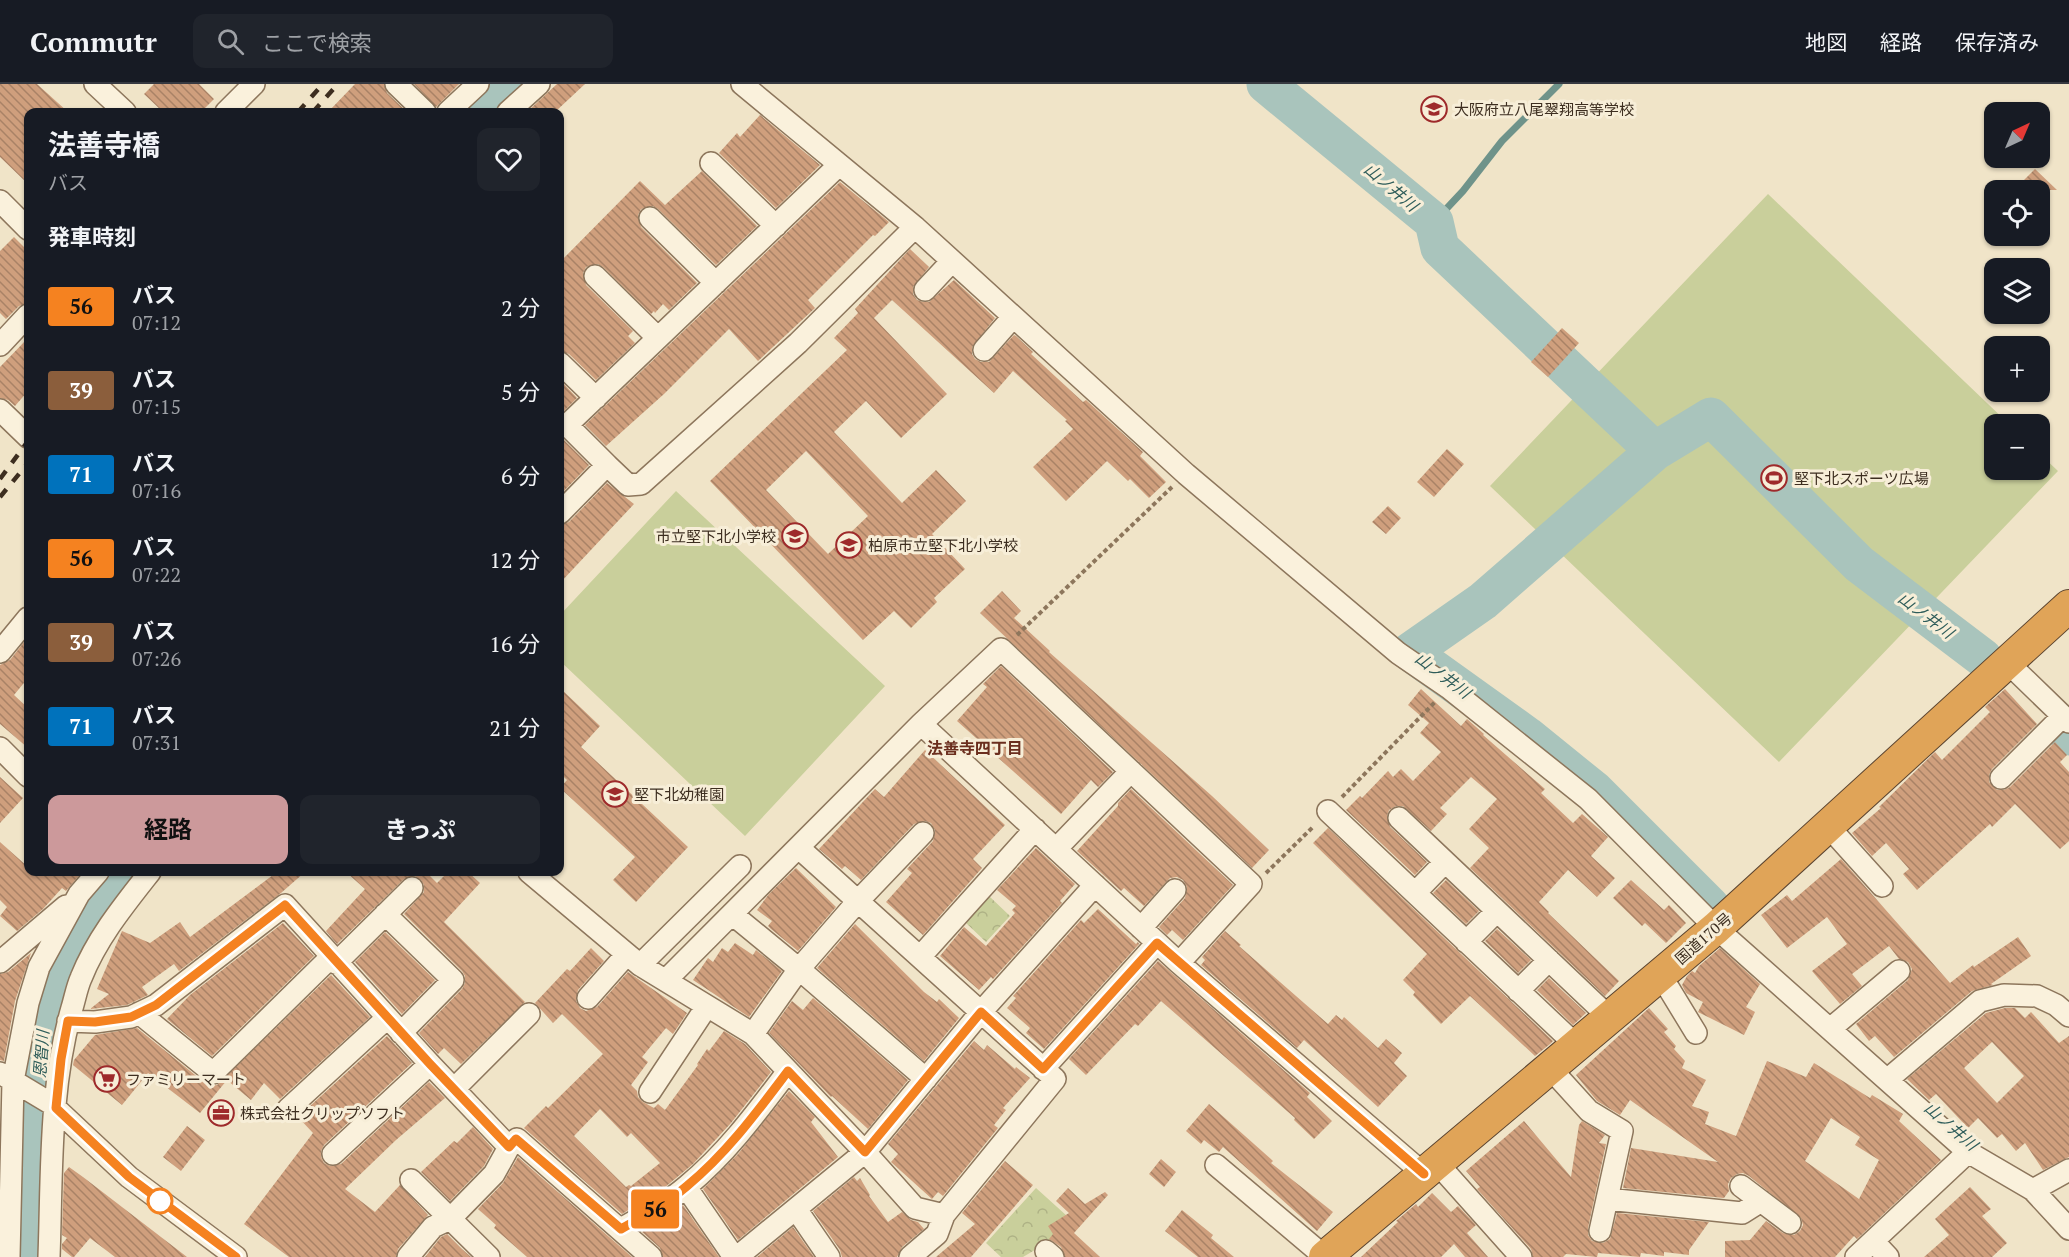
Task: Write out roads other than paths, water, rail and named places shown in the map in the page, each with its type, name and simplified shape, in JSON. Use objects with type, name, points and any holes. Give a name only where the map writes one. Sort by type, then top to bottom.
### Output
[{"type":"highway","name":"国道170号","points":[[1335,1254],[1549,1067],[1716,927],[2069,606]]},
{"type":"street","points":[[95,84],[121,108]]},
{"type":"street","points":[[230,108],[254,84]]},
{"type":"street","points":[[396,84],[421,108]]},
{"type":"street","points":[[452,108],[478,84]]},
{"type":"street","points":[[512,108],[539,84]]},
{"type":"street","points":[[742,84],[915,227],[1186,474],[1398,653],[1449,688],[1588,799],[1716,927],[1887,1080],[1968,1152],[2033,1190],[2069,1229]]},
{"type":"street","points":[[711,163],[776,226]]},
{"type":"street","points":[[839,165],[567,425],[628,485],[641,484],[798,343],[915,227]]},
{"type":"street","points":[[0,201],[24,225]]},
{"type":"street","points":[[650,218],[717,283]]},
{"type":"street","points":[[925,290],[952,261]]},
{"type":"street","points":[[595,276],[658,338]]},
{"type":"street","points":[[984,350],[1013,317]]},
{"type":"street","points":[[0,345],[24,319]]},
{"type":"street","points":[[564,367],[596,398]]},
{"type":"street","points":[[0,410],[24,433]]},
{"type":"street","points":[[564,509],[607,465]]},
{"type":"street","points":[[0,652],[24,623]]},
{"type":"street","points":[[666,980],[921,724],[1001,649],[1251,884],[1179,963]]},
{"type":"street","points":[[2001,778],[2066,719],[2007,662]]},
{"type":"street","points":[[921,724],[1179,963],[1431,1169],[1521,1257]]},
{"type":"street","points":[[0,748],[24,772]]},
{"type":"street","points":[[1056,849],[1131,771]]},
{"type":"street","points":[[1328,811],[1575,1045]]},
{"type":"street","points":[[1399,818],[1609,1017]]},
{"type":"street","points":[[1828,826],[1882,886]]},
{"type":"street","points":[[920,957],[1035,829]]},
{"type":"street","points":[[753,1034],[799,969],[858,901],[923,833]]},
{"type":"street","points":[[799,848],[1055,1079],[944,1215],[937,1234],[910,1257]]},
{"type":"street","points":[[1415,893],[1445,862]]},
{"type":"street","points":[[588,998],[740,866]]},
{"type":"street","points":[[0,962],[79,894],[95,876]]},
{"type":"street","points":[[49,1257],[53,1106],[68,1021],[80,979],[95,949],[114,917],[147,876]]},
{"type":"street","points":[[534,876],[634,959],[753,1034],[915,1208],[944,1215]]},
{"type":"street","points":[[686,1187],[736,1257],[865,1152],[981,1012],[1095,885]]},
{"type":"street","points":[[140,1013],[213,1073],[412,888]]},
{"type":"street","points":[[1141,928],[1175,890]]},
{"type":"street","points":[[9,1257],[12,1080],[28,1003],[39,967],[79,894]]},
{"type":"street","points":[[68,1021],[95,1022],[131,1017],[156,1005],[285,905],[509,1147]]},
{"type":"street","points":[[1466,942],[1497,911]]},
{"type":"street","points":[[288,1109],[453,980],[385,914]]},
{"type":"street","points":[[732,914],[926,1079]]},
{"type":"street","points":[[1043,1069],[1157,943]]},
{"type":"street","points":[[1518,991],[1549,960]]},
{"type":"street","points":[[1830,1029],[1899,971]]},
{"type":"street","points":[[1660,974],[1696,1033]]},
{"type":"street","points":[[1887,1080],[1980,1001],[2004,995],[2037,996],[2056,1005],[2069,1016]]},
{"type":"street","points":[[650,1092],[707,1006]]},
{"type":"street","points":[[454,1089],[529,1014]]},
{"type":"street","points":[[333,1154],[430,1064]]},
{"type":"street","points":[[1549,1067],[1589,1111],[1622,1131],[1600,1231]]},
{"type":"street","points":[[621,1229],[686,1187],[713,1163],[745,1127],[788,1071]]},
{"type":"street","points":[[12,1080],[53,1106],[129,1177],[236,1257]]},
{"type":"street","points":[[408,1257],[433,1227],[450,1219],[494,1174],[516,1139],[651,1257]]},
{"type":"street","points":[[1856,1257],[1968,1152]]},
{"type":"street","points":[[1216,1165],[1335,1254]]},
{"type":"street","points":[[2033,1190],[2069,1170]]},
{"type":"street","points":[[411,1180],[489,1257]]},
{"type":"street","points":[[1741,1186],[1790,1223]]},
{"type":"street","points":[[1607,1199],[1742,1213],[1761,1201]]},
{"type":"street","points":[[796,1209],[829,1257]]},
{"type":"street","points":[[1873,1241],[1888,1257]]},
{"type":"waterway","name":"恩智川","points":[[485,108],[510,84]]},
{"type":"waterway","name":"山ノ井川","points":[[1266,84],[1434,222],[1440,248],[1655,451]]},
{"type":"waterway","points":[[1434,222],[1463,191],[1502,141],[1559,84]]},
{"type":"waterway","name":"山ノ井川","points":[[1710,906],[1595,791],[1527,736],[1410,652],[1483,601],[1655,451],[1711,417],[1859,564],[1983,658]]},
{"type":"waterway","name":"恩智川","points":[[26,1257],[44,1017],[66,953],[118,876]]},
{"type":"railway","points":[[302,108],[323,84]]},
{"type":"railway","points":[[317,108],[338,84]]},
{"type":"railway","points":[[0,479],[24,446]]},
{"type":"railway","points":[[0,497],[24,468]]},
{"type":"place","name":"大阪府立八尾翠翔高等学校","points":[[1434,109]]},
{"type":"place","name":"堅下北スポーツ広場","points":[[1774,478]]},
{"type":"place","name":"市立堅下北小学校","points":[[795,536]]},
{"type":"place","name":"柏原市立堅下北小学校","points":[[849,545]]},
{"type":"place","name":"堅下北幼稚園","points":[[615,794]]},
{"type":"place","name":"ファミリーマート","points":[[107,1079]]},
{"type":"place","name":"株式会社クリップソフト","points":[[221,1113]]},
{"type":"district","name":"法善寺四丁目","points":[[975,748]]}]
